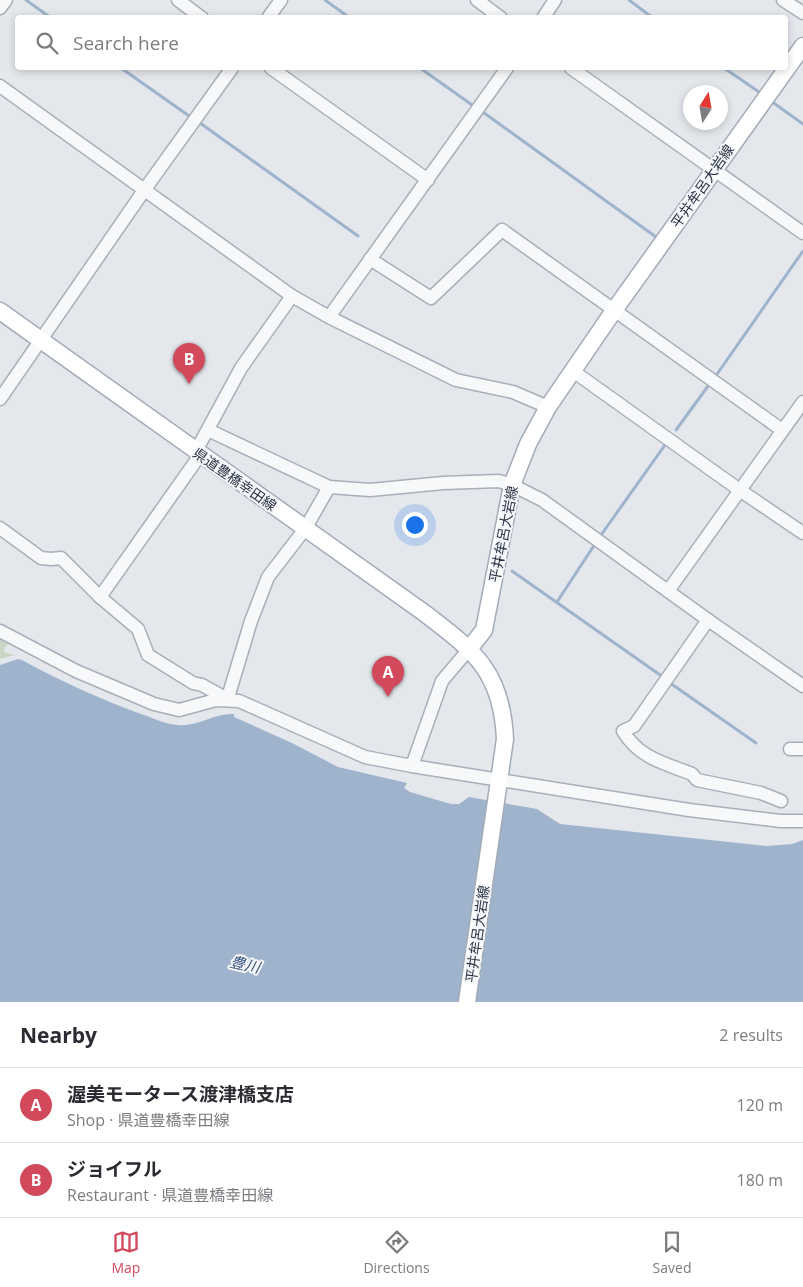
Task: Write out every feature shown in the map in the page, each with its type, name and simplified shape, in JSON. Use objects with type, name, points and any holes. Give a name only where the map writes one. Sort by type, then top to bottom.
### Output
[{"type":"main road","name":"平井牟呂大岩線","points":[[788,67],[803,46]]},
{"type":"main road","name":"平井牟呂大岩線","points":[[467,1002],[505,740],[501,706],[490,676],[468,649],[484,630],[512,485],[528,444],[548,407],[615,309],[786,70]]},
{"type":"main road","name":"県道豊橋幸田線","points":[[0,311],[423,612],[468,649]]},
{"type":"street","points":[[0,8],[6,0]]},
{"type":"street","points":[[178,0],[198,15]]},
{"type":"street","points":[[270,15],[280,0]]},
{"type":"street","points":[[477,0],[497,15]]},
{"type":"street","points":[[545,15],[555,0]]},
{"type":"street","points":[[784,0],[803,13]]},
{"type":"street","points":[[0,399],[145,189],[231,70]]},
{"type":"street","points":[[274,70],[428,180]]},
{"type":"street","points":[[329,317],[506,70]]},
{"type":"street","points":[[574,70],[803,233]]},
{"type":"street","points":[[0,86],[292,296],[329,317],[456,380],[513,392],[548,407]]},
{"type":"street","points":[[370,259],[431,298],[502,230],[782,430]]},
{"type":"street","points":[[100,597],[198,453],[208,430],[242,368],[292,296]]},
{"type":"street","points":[[573,371],[803,533]]},
{"type":"street","points":[[668,591],[803,402]]},
{"type":"street","points":[[208,430],[330,487],[370,490],[443,483],[499,481],[512,485],[542,500],[803,686]]},
{"type":"street","points":[[229,700],[228,694],[251,621],[268,578],[305,529],[330,487]]},
{"type":"street","points":[[0,528],[41,558],[61,558],[100,597],[138,629],[148,655],[193,683],[229,700]]},
{"type":"street","points":[[708,620],[634,726],[623,731],[629,742],[643,754],[692,774],[696,780],[760,793],[781,801]]},
{"type":"street","points":[[0,631],[76,671],[165,707],[179,710],[216,700],[229,700],[250,705],[365,757],[499,782],[689,810],[803,822]]},
{"type":"street","points":[[412,766],[442,681],[468,649]]},
{"type":"street","points":[[790,749],[803,749]]},
{"type":"green space","points":[[0,636],[10,642],[5,647],[4,652],[15,655],[0,659]]},
{"type":"water","name":"豊川","points":[[18,659],[95,696],[159,721],[185,725],[227,714],[234,714],[234,717],[292,743],[338,767],[407,783],[404,788],[410,792],[451,804],[459,804],[469,797],[537,809],[560,824],[767,846],[792,844],[803,840],[803,1002],[0,1002],[0,665]]},
{"type":"waterway","points":[[26,0],[47,15]]},
{"type":"waterway","points":[[325,0],[346,15]]},
{"type":"waterway","points":[[629,0],[649,15]]},
{"type":"waterway","points":[[124,70],[192,118]]},
{"type":"waterway","points":[[423,70],[475,107]]},
{"type":"waterway","points":[[727,70],[762,94]]},
{"type":"waterway","points":[[771,101],[803,124]]},
{"type":"waterway","points":[[480,110],[656,237]]},
{"type":"waterway","points":[[200,123],[358,236]]},
{"type":"waterway","points":[[715,377],[803,251]]},
{"type":"waterway","points":[[676,430],[711,382]]},
{"type":"waterway","points":[[601,535],[665,445]]},
{"type":"waterway","points":[[557,602],[595,544]]},
{"type":"waterway","points":[[512,571],[663,677]]},
{"type":"waterway","points":[[670,683],[756,743]]},
{"type":"place","name":"ジョイフル","points":[[189,384]]},
{"type":"place","name":"渥美モータース渡津橋支店","points":[[388,697]]}]
